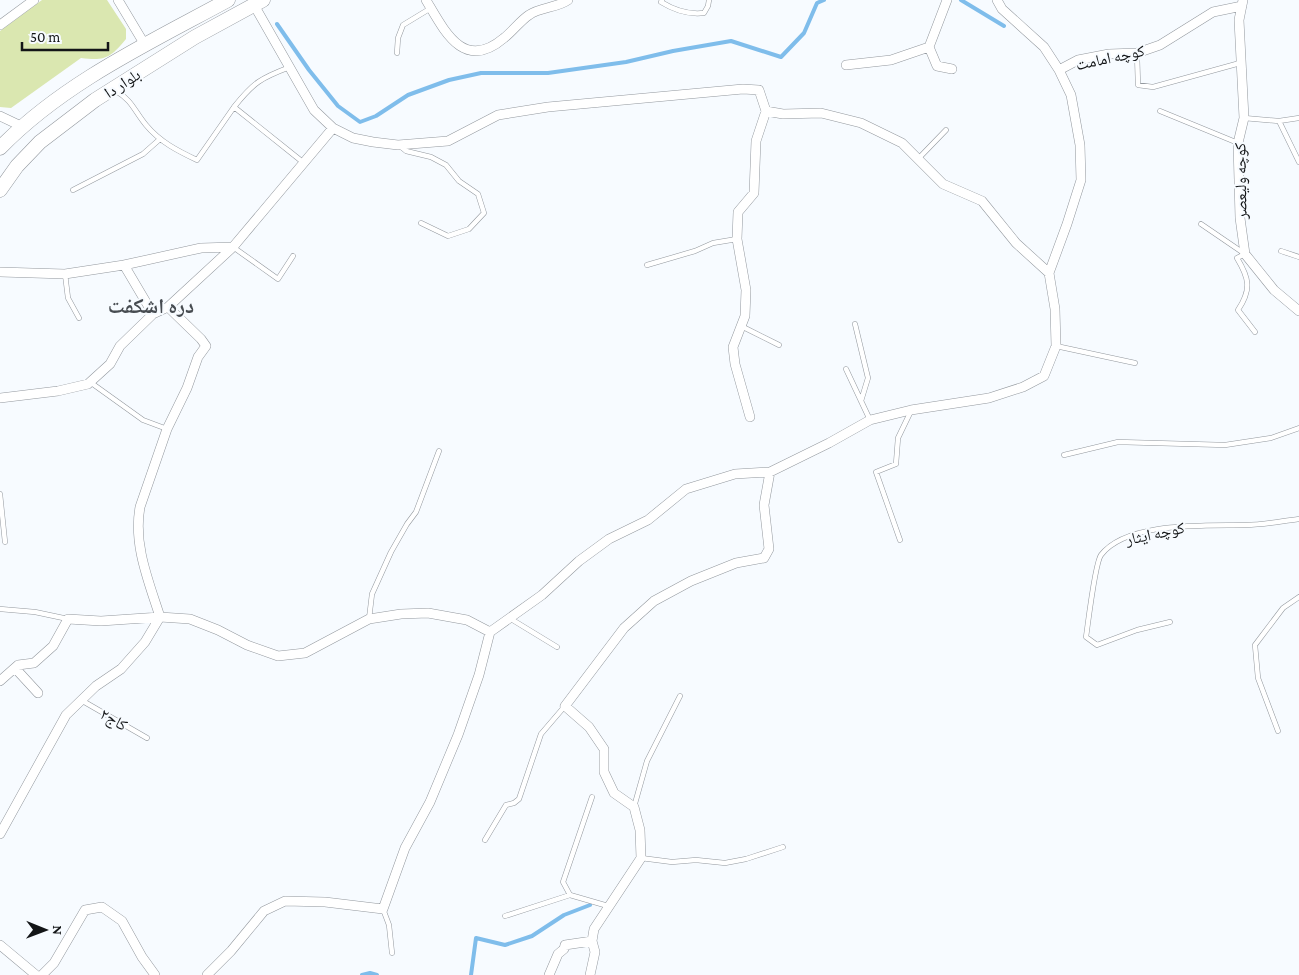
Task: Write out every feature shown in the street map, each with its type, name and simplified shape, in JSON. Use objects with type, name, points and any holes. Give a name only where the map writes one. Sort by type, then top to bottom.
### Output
[{"type":"main road","name":"بلوار دا","points":[[0,148],[21,126],[81,83],[145,45],[228,0]]},
{"type":"main road","name":"بلوار دا","points":[[0,190],[17,166],[40,142],[112,88],[198,36],[259,3]]},
{"type":"main road","points":[[190,21],[198,36]]},
{"type":"street","points":[[0,25],[34,0]]},
{"type":"street","points":[[118,0],[145,45]]},
{"type":"street","points":[[429,4],[449,38],[459,47],[478,52],[489,49],[504,39],[530,14],[562,5],[568,0]]},
{"type":"street","points":[[207,975],[231,951],[264,911],[285,901],[325,902],[383,909],[405,848],[430,802],[458,735],[480,675],[490,632],[542,595],[579,561],[609,539],[648,520],[686,489],[735,474],[770,472],[870,420],[911,410],[989,398],[1023,387],[1044,376],[1056,346],[1055,309],[1049,273],[1081,180],[1080,145],[1071,95],[1059,70],[1044,47],[1002,9],[997,0]]},
{"type":"street","points":[[947,1],[929,47],[937,66],[952,68]]},
{"type":"street","points":[[259,3],[290,68],[314,110],[333,128],[353,138],[398,145],[448,141],[498,115],[548,107],[744,89],[759,90],[766,111],[756,141],[754,193],[738,212],[737,239],[746,290],[745,316],[733,347],[735,364],[750,417]]},
{"type":"street","name":"کوچه امامت","points":[[1059,70],[1078,60],[1108,54],[1137,53],[1160,45],[1213,12],[1243,3]]},
{"type":"street","name":"کوچه ولیعصر","points":[[1243,3],[1239,20],[1244,118],[1238,143],[1240,218],[1245,254]]},
{"type":"street","points":[[846,65],[891,60],[929,47]]},
{"type":"street","points":[[766,111],[783,114],[821,113],[861,123],[902,144],[943,184],[982,201],[1016,243],[1049,273]]},
{"type":"street","points":[[0,116],[21,126]]},
{"type":"street","points":[[0,398],[58,391],[88,384],[110,364],[120,346],[154,314],[168,307],[233,247],[333,128]]},
{"type":"street","points":[[0,272],[65,274],[124,265],[201,248],[233,247]]},
{"type":"street","points":[[1245,254],[1274,290],[1299,311]]},
{"type":"street","points":[[124,265],[154,314]]},
{"type":"street","points":[[0,834],[65,717],[96,686],[121,669],[145,642],[160,617],[138,541],[140,507],[167,429],[187,388],[198,357],[206,346],[201,338],[168,307]]},
{"type":"street","points":[[590,975],[595,952],[592,941],[594,929],[641,858],[640,830],[634,807],[614,793],[604,772],[604,748],[589,727],[565,706],[624,628],[654,601],[691,581],[736,563],[764,558],[769,549],[764,505],[770,472]]},
{"type":"street","points":[[0,681],[18,665],[34,663],[53,646],[68,619],[101,621],[128,618],[190,618],[247,645],[278,656],[305,653],[369,619],[401,614],[428,613],[467,620],[490,632]]},
{"type":"street","points":[[15,668],[38,692]]},
{"type":"street","points":[[42,975],[54,962],[84,910],[102,907],[122,921],[155,975]]},
{"type":"street","points":[[549,975],[558,954],[564,949],[565,944],[592,941]]},
{"type":"street","points":[[0,945],[36,975]]},
{"type":"lane","points":[[662,0],[661,2],[672,9],[697,14],[704,14],[709,0]]},
{"type":"lane","points":[[396,53],[398,38],[403,25],[429,4]]},
{"type":"lane","points":[[1137,53],[1138,84],[1153,88],[1240,63]]},
{"type":"lane","points":[[112,88],[126,97],[146,125],[160,139],[197,160],[251,86],[267,76],[290,68]]},
{"type":"lane","points":[[234,107],[304,163]]},
{"type":"lane","points":[[1160,111],[1238,143]]},
{"type":"lane","points":[[1244,118],[1279,122],[1299,118]]},
{"type":"lane","points":[[1279,122],[1299,162]]},
{"type":"lane","points":[[918,159],[946,130]]},
{"type":"lane","points":[[73,190],[143,154],[160,139]]},
{"type":"lane","points":[[398,145],[406,151],[431,157],[446,165],[459,181],[478,194],[484,213],[469,229],[448,236],[421,222]]},
{"type":"lane","points":[[1201,224],[1245,254],[1237,258],[1246,273],[1248,288],[1243,303],[1238,310],[1255,332]]},
{"type":"lane","points":[[647,265],[695,251],[713,243],[737,239]]},
{"type":"lane","points":[[233,247],[278,279],[294,256]]},
{"type":"lane","points":[[1281,251],[1299,257]]},
{"type":"lane","points":[[65,274],[68,298],[79,318]]},
{"type":"lane","points":[[855,324],[868,378],[861,401]]},
{"type":"lane","points":[[741,326],[779,345]]},
{"type":"lane","points":[[1056,346],[1135,363]]},
{"type":"lane","points":[[846,369],[870,420]]},
{"type":"lane","points":[[90,382],[142,420],[167,429]]},
{"type":"lane","points":[[900,540],[876,472],[896,464],[898,438],[911,410]]},
{"type":"lane","points":[[1064,455],[1118,442],[1225,445],[1271,438],[1299,428]]},
{"type":"lane","points":[[369,619],[372,594],[391,552],[416,512],[439,450]]},
{"type":"lane","points":[[0,494],[5,542]]},
{"type":"lane","name":"کوچه ایثار","points":[[1170,622],[1137,630],[1097,645],[1086,638],[1100,557],[1114,542],[1146,532],[1184,526],[1248,525],[1299,519]]},
{"type":"lane","points":[[1278,731],[1258,678],[1255,645],[1283,608],[1299,597]]},
{"type":"lane","points":[[0,609],[35,612],[68,619]]},
{"type":"lane","points":[[509,618],[557,647]]},
{"type":"lane","points":[[634,807],[647,761],[680,696]]},
{"type":"lane","name":"کاج۲","points":[[81,700],[147,738]]},
{"type":"lane","points":[[485,840],[506,805],[514,803],[519,799],[541,734],[565,706]]},
{"type":"lane","points":[[570,894],[564,882],[592,797]]},
{"type":"lane","points":[[641,858],[672,862],[696,860],[725,863],[746,859],[783,847]]},
{"type":"lane","points":[[505,916],[570,894],[608,906]]},
{"type":"lane","points":[[383,909],[389,925],[392,953]]},
{"type":"green space","points":[[42,0],[107,0],[126,29],[126,39],[107,57],[96,59],[81,58],[11,108],[0,107],[0,31]]},
{"type":"waterway","points":[[277,24],[309,70],[338,106],[360,122],[376,116],[408,95],[449,80],[481,73],[548,73],[626,62],[673,51],[731,41],[781,57],[804,33],[817,3],[824,0]]},
{"type":"waterway","points":[[961,0],[1004,26]]},
{"type":"waterway","points":[[471,975],[476,938],[505,945],[532,936],[564,915],[590,905]]},
{"type":"waterway","points":[[362,975],[370,973],[377,975]]},
{"type":"district","name":"دره اشکفت","points":[[151,306]]}]
